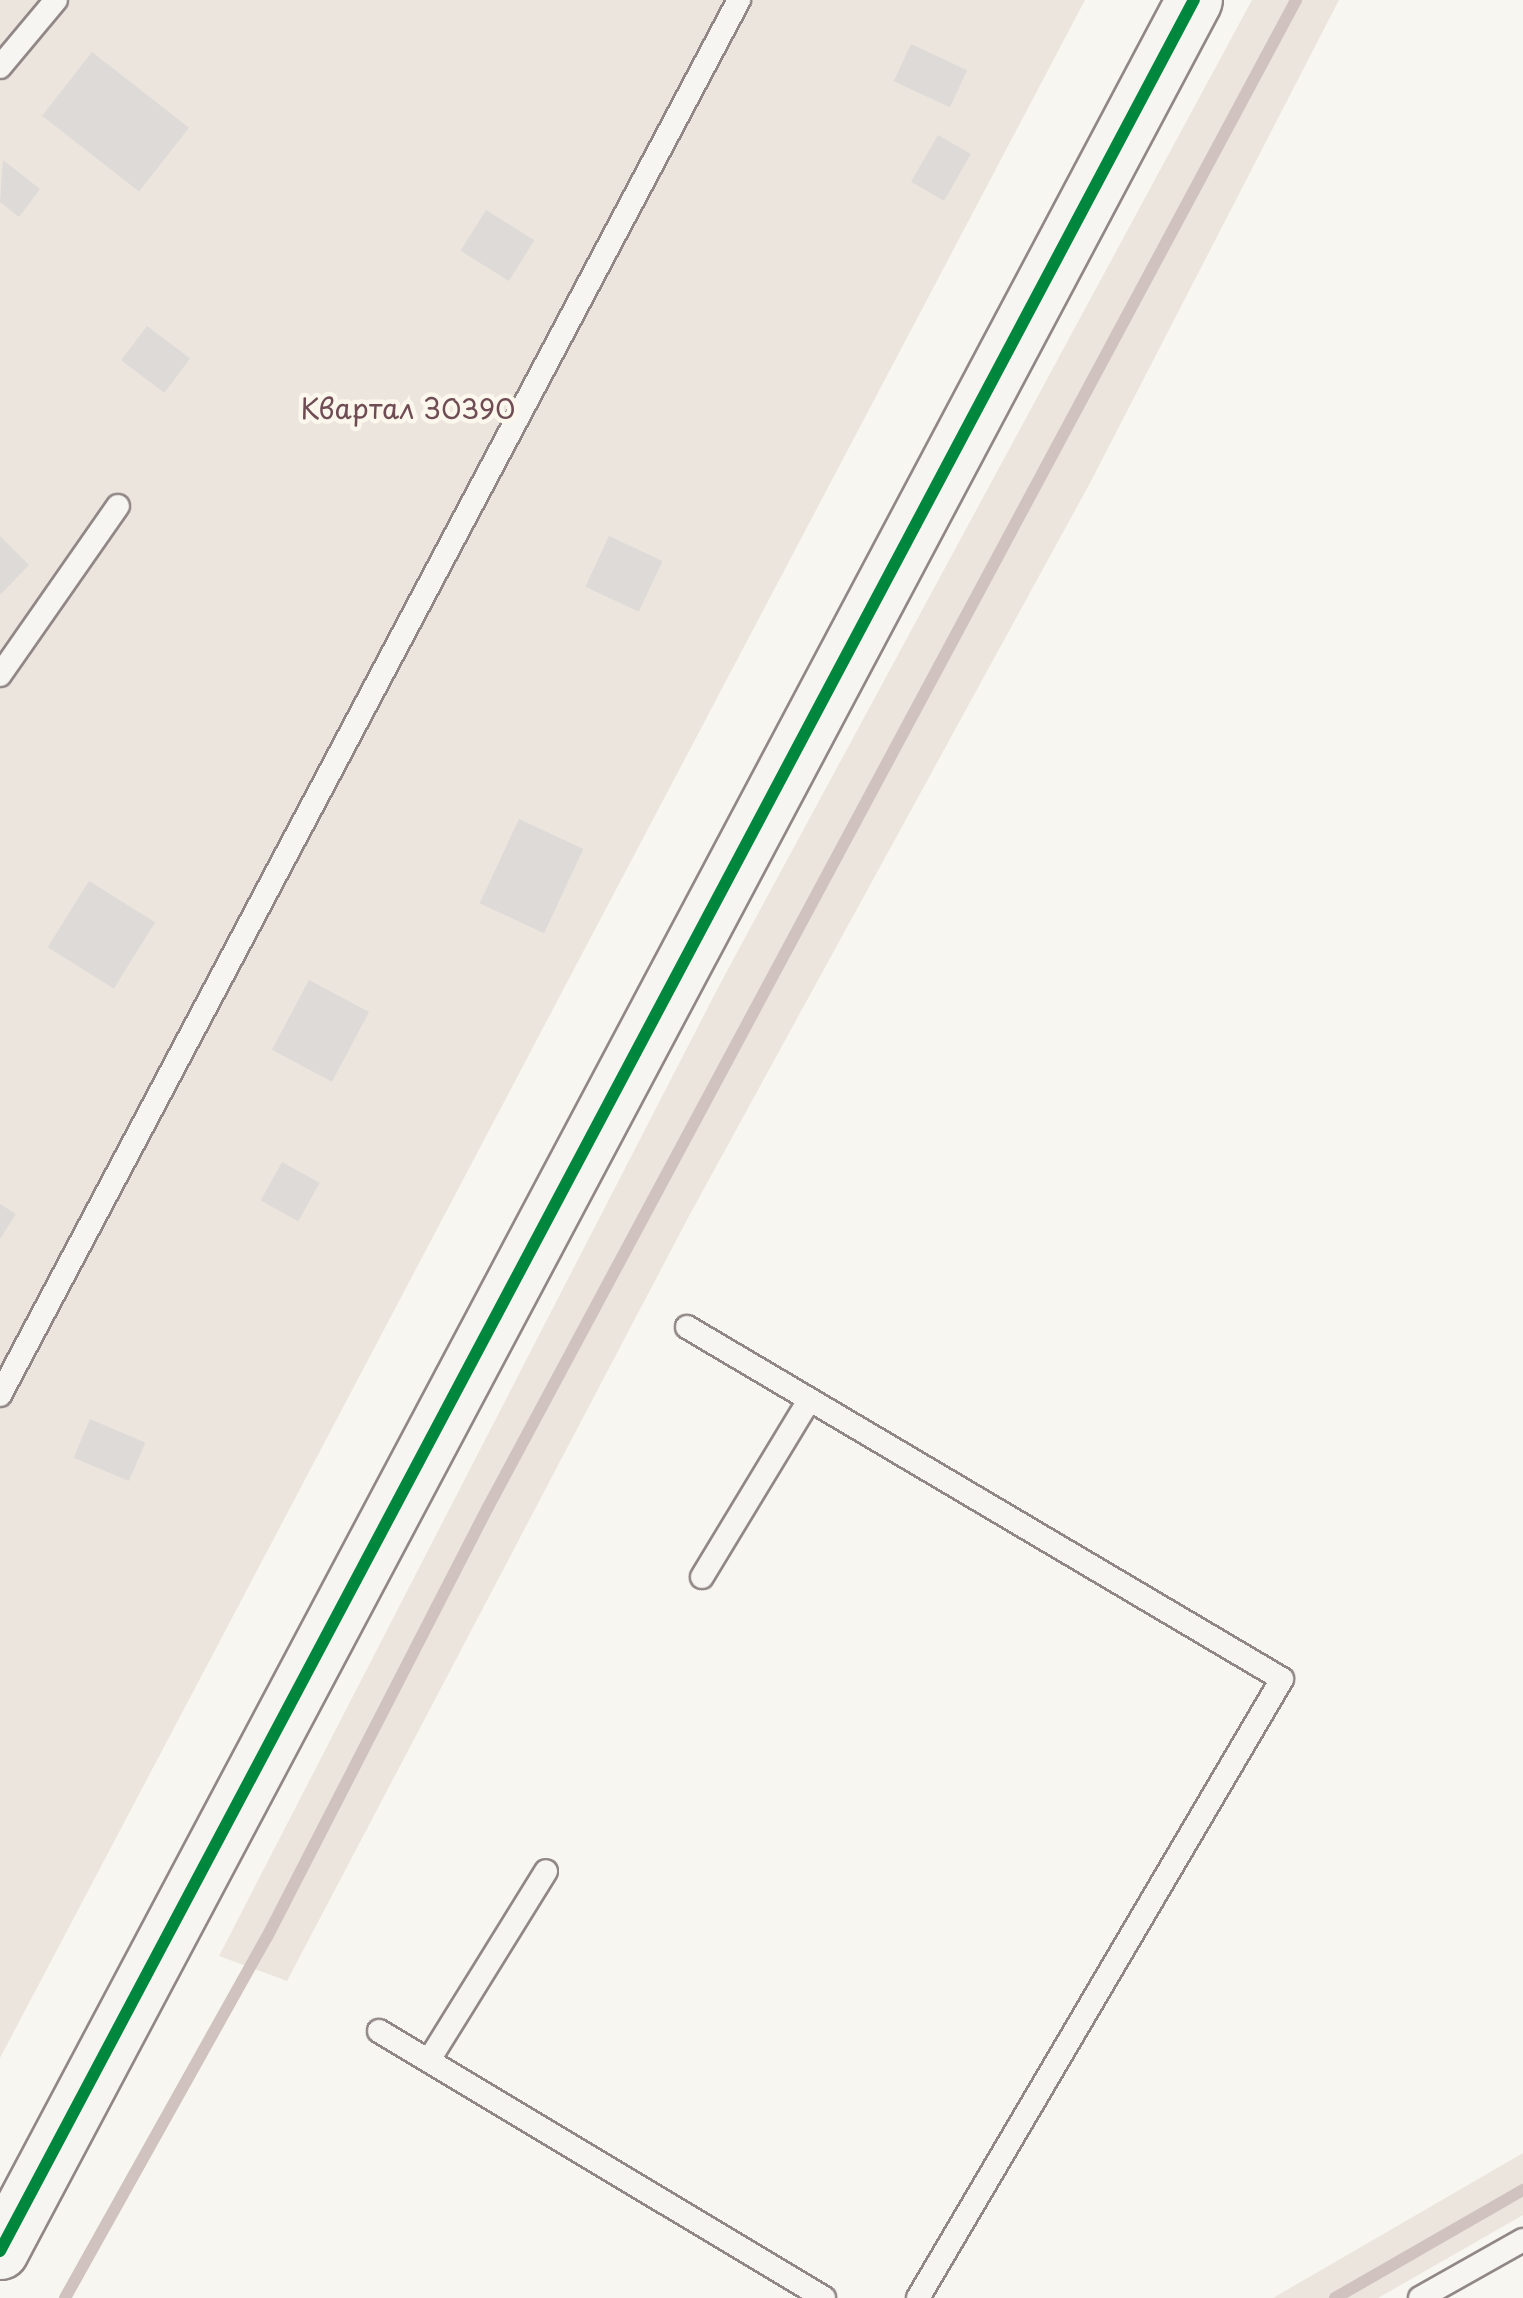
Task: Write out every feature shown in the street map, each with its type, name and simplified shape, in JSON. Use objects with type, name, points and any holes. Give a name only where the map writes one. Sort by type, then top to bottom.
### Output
[{"type":"street","points":[[0,2252],[1194,0]]},
{"type":"lane","points":[[0,68],[56,0]]},
{"type":"lane","points":[[0,1395],[739,0]]},
{"type":"lane","points":[[0,675],[118,506]]},
{"type":"lane","points":[[687,1328],[1282,1679],[918,2298]]},
{"type":"lane","points":[[702,1577],[810,1400]]},
{"type":"lane","points":[[428,2060],[546,1871]]},
{"type":"lane","points":[[380,2031],[824,2298]]},
{"type":"lane","points":[[1420,2298],[1523,2240]]},
{"type":"green space","name":"Квартал 30390","points":[[0,0],[1085,0],[0,2058]]},
{"type":"green space","points":[[1252,0],[1339,0],[1090,483],[689,1216],[287,1981],[219,1956],[720,984]]},
{"type":"green space","points":[[1523,2153],[1523,2215],[1378,2298],[1273,2298]]},
{"type":"building","points":[[911,44],[967,70],[950,107],[894,81]]},
{"type":"building","points":[[92,52],[189,128],[139,192],[42,116]]},
{"type":"building","points":[[938,135],[971,154],[944,201],[911,182]]},
{"type":"building","points":[[3,160],[40,189],[19,217],[0,202]]},
{"type":"building","points":[[486,210],[534,240],[509,281],[461,251]]},
{"type":"building","points":[[147,326],[190,358],[164,393],[121,360]]},
{"type":"building","points":[[0,536],[29,565],[0,595]]},
{"type":"building","points":[[609,536],[662,561],[639,612],[585,587]]},
{"type":"building","points":[[519,819],[583,849],[544,933],[480,903]]},
{"type":"building","points":[[89,881],[155,922],[114,988],[48,947]]},
{"type":"building","points":[[309,980],[369,1012],[332,1082],[272,1050]]},
{"type":"building","points":[[282,1162],[320,1183],[298,1221],[261,1200]]},
{"type":"building","points":[[0,1204],[16,1214],[0,1239]]},
{"type":"building","points":[[90,1419],[145,1442],[129,1481],[74,1458]]},
{"type":"waterway","points":[[65,2298],[267,1937],[487,1509],[1296,0]]},
{"type":"waterway","points":[[1335,2298],[1523,2190]]},
{"type":"cycle path","points":[[0,2251],[1194,0]]}]
